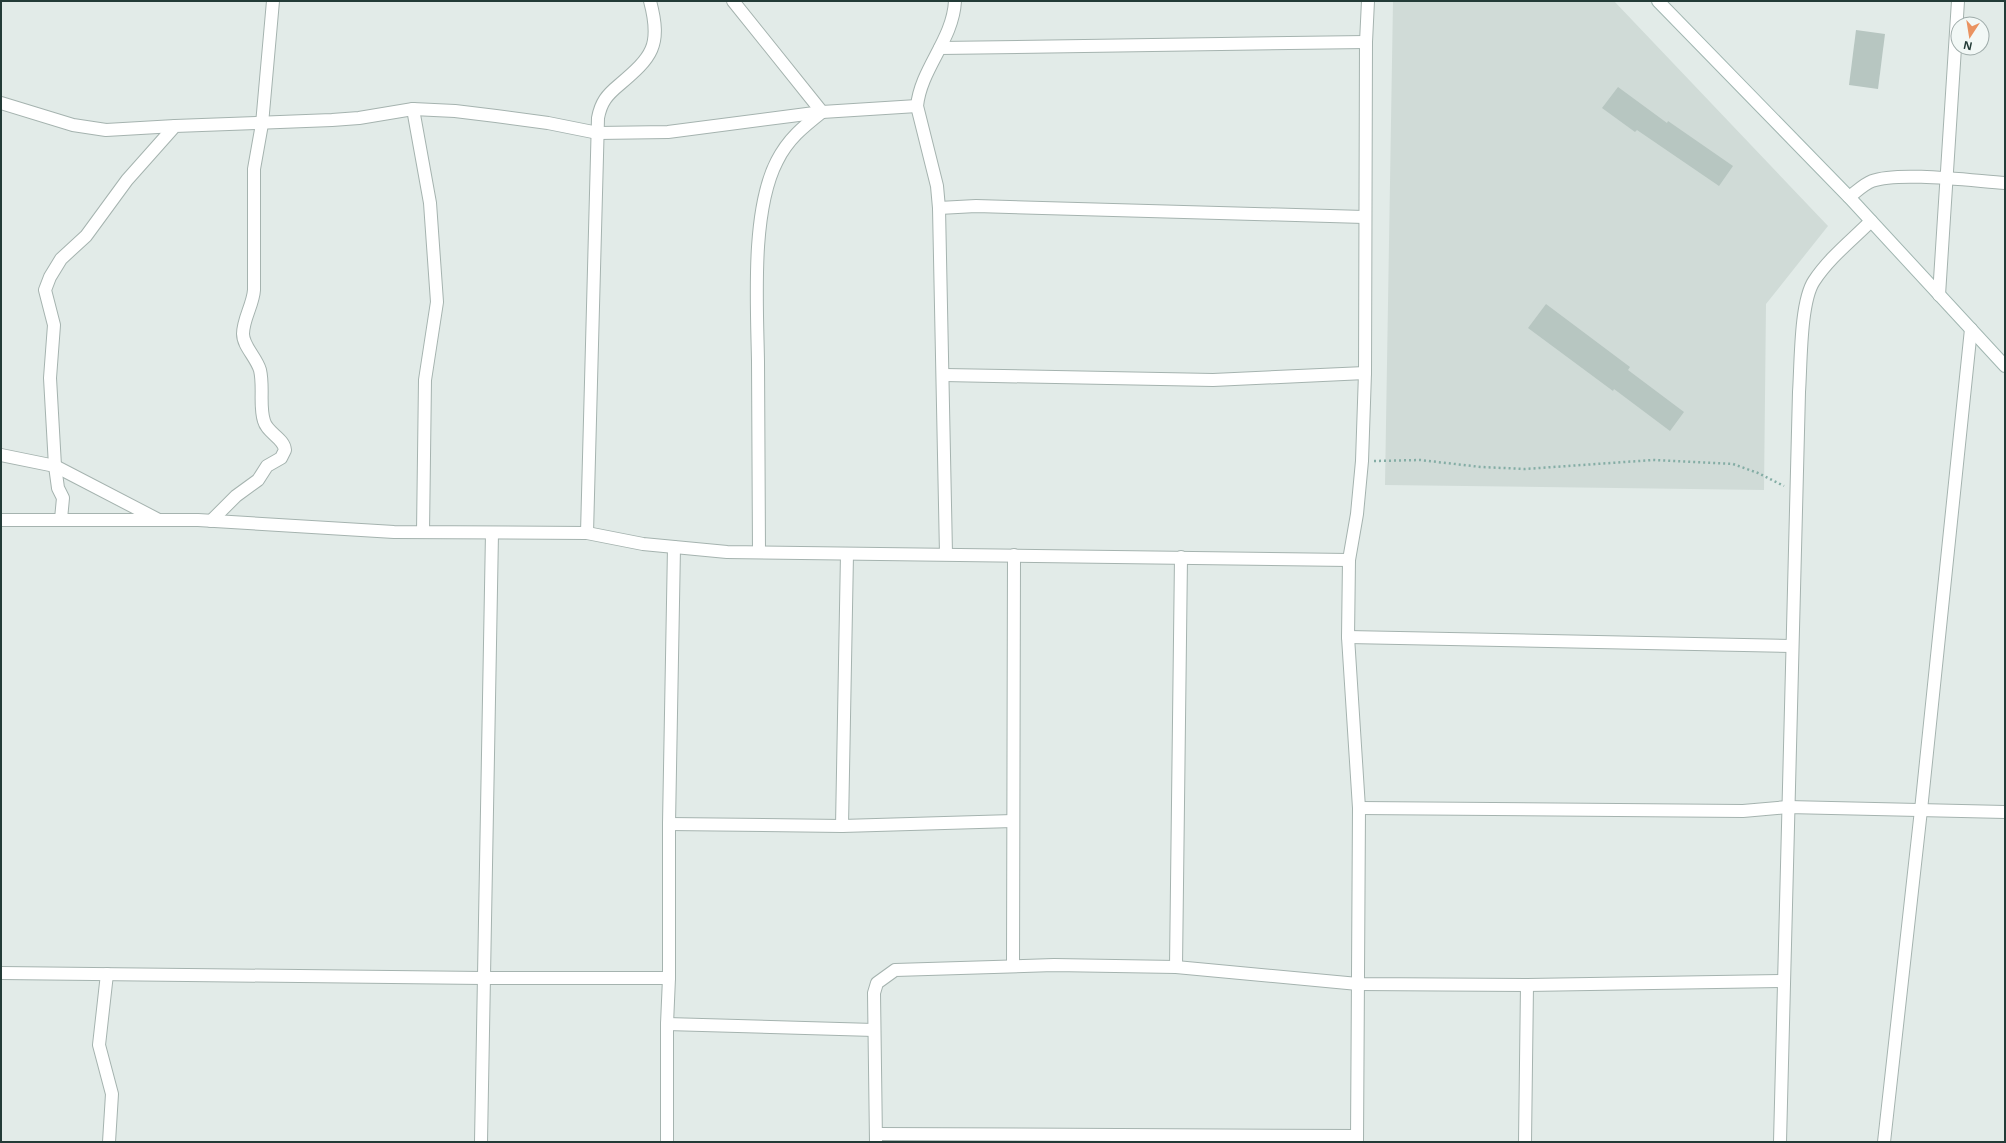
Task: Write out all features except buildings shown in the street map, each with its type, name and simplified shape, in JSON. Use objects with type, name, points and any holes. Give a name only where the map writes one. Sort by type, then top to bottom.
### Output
[{"type":"street","points":[[211,521],[236,496],[258,480],[267,466],[281,458],[285,450],[282,443],[264,422],[262,384],[259,368],[243,335],[245,321],[254,294],[254,169],[262,124],[273,1]]},
{"type":"street","points":[[587,533],[598,118],[603,100],[645,62],[654,47],[655,19],[650,1]]},
{"type":"street","points":[[733,1],[822,112]]},
{"type":"street","points":[[946,554],[944,375],[939,208],[937,186],[916,106],[918,93],[923,80],[953,20],[955,1]]},
{"type":"street","points":[[1368,1],[1366,42],[1364,217],[1365,373],[1362,461],[1357,514],[1349,560],[1348,637],[1359,808],[1358,984],[1357,1139],[876,1138],[874,993],[878,983],[895,970],[1013,966],[1176,967],[1358,984],[1527,985],[1784,981]]},
{"type":"street","points":[[1658,1],[1849,196],[2005,366]]},
{"type":"street","points":[[1939,295],[1958,1]]},
{"type":"street","points":[[940,48],[1366,42]]},
{"type":"street","points":[[1,104],[73,125],[106,130],[175,126],[262,124],[359,118],[413,109],[455,111],[496,116],[548,123],[598,133],[668,132],[822,112],[916,106]]},
{"type":"street","points":[[413,109],[430,203],[438,302],[425,380],[423,532]]},
{"type":"street","points":[[759,552],[757,338],[759,232],[768,185],[777,160],[797,131],[822,112]]},
{"type":"street","points":[[62,520],[63,498],[58,488],[55,466],[50,378],[54,325],[45,290],[50,277],[61,259],[86,236],[127,180],[175,126]]},
{"type":"street","points":[[1849,196],[1872,181],[1888,178],[1946,178],[2005,183]]},
{"type":"street","points":[[939,208],[976,206],[1065,210],[1364,217]]},
{"type":"street","points":[[1780,1142],[1799,392],[1806,303],[1809,292],[1818,276],[1871,221]]},
{"type":"street","points":[[1884,1142],[1921,810],[1971,329]]},
{"type":"street","points":[[944,375],[1213,380],[1365,373]]},
{"type":"street","points":[[1,455],[55,466],[158,520]]},
{"type":"street","points":[[1,520],[211,521],[423,532],[587,533],[643,544],[727,552],[1349,560]]},
{"type":"street","points":[[481,1142],[492,533]]},
{"type":"street","points":[[668,1142],[667,1024],[669,978],[669,824],[674,547]]},
{"type":"street","points":[[842,826],[847,554]]},
{"type":"street","points":[[1013,966],[1014,555]]},
{"type":"street","points":[[1176,967],[1180,557]]},
{"type":"street","points":[[1348,637],[1792,646]]},
{"type":"street","points":[[1359,808],[1743,811],[1788,807],[2005,812]]},
{"type":"street","points":[[669,824],[842,826],[1013,821]]},
{"type":"street","points":[[1,972],[483,978],[669,978]]},
{"type":"street","points":[[107,974],[99,1045],[112,1094],[109,1142]]},
{"type":"street","points":[[1525,1142],[1527,985]]},
{"type":"street","points":[[667,1024],[874,1030]]},
{"type":"path","points":[[1362,461],[1420,460],[1481,467],[1525,469],[1653,460],[1733,464],[1758,473],[1796,492]]},
{"type":"shaded area","points":[[1393,1],[1614,1],[1828,226],[1766,304],[1764,490],[1385,485]]}]
